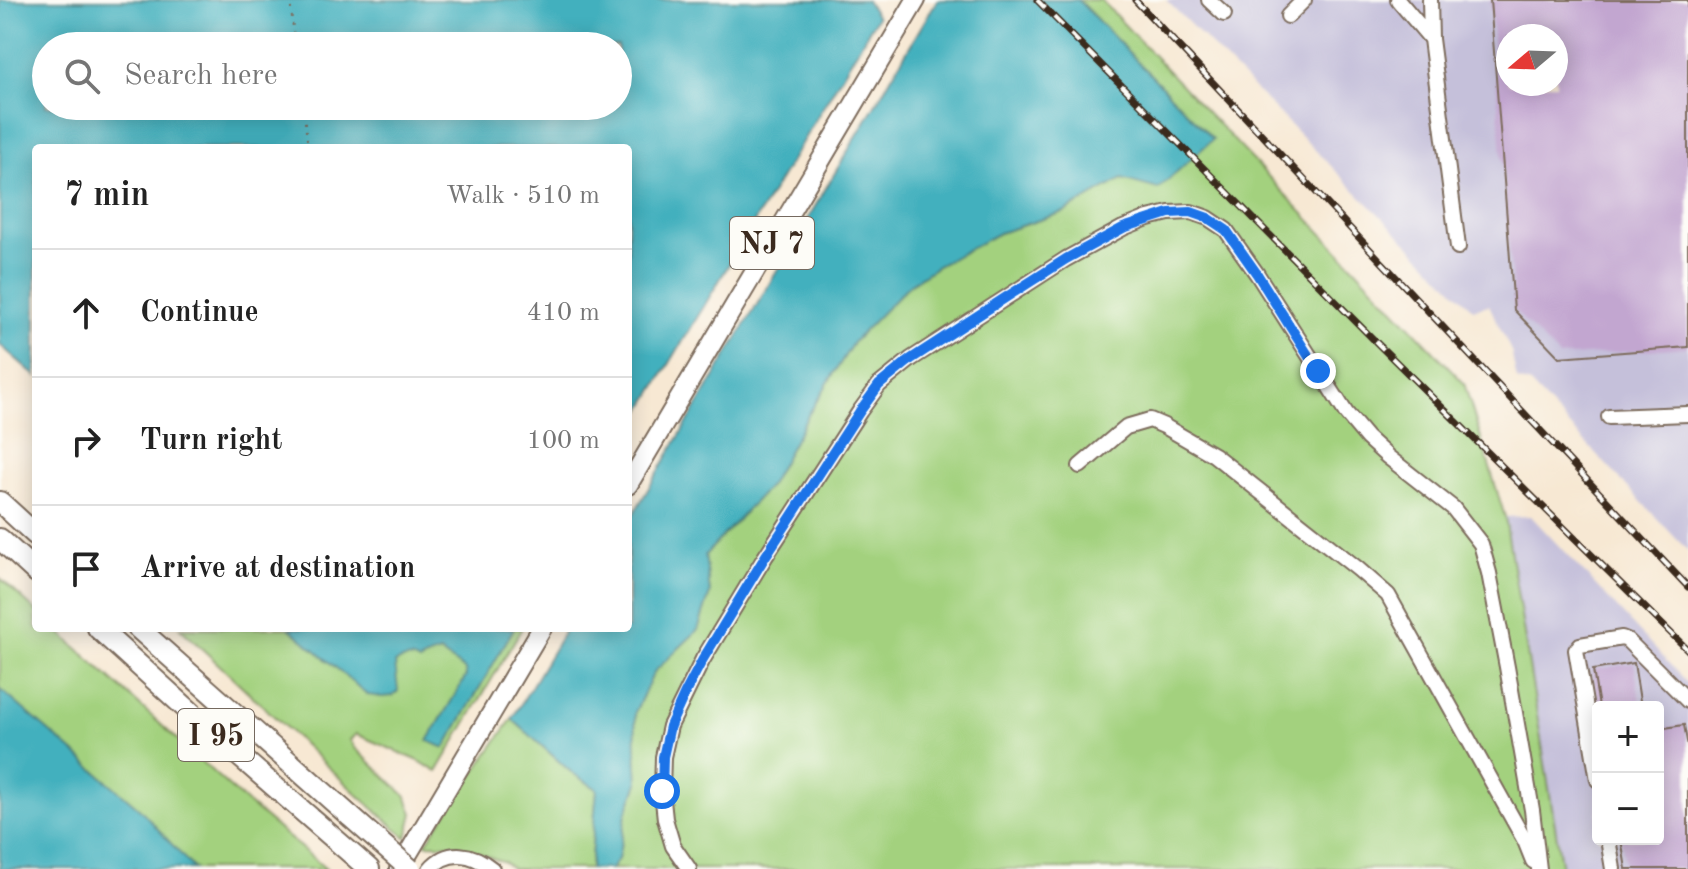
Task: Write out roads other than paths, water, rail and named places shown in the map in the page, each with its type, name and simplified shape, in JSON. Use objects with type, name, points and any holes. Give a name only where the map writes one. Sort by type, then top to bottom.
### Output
[{"type":"highway","points":[[0,502],[32,531]]},
{"type":"highway","points":[[0,539],[32,568]]},
{"type":"highway","name":"I 95","points":[[102,632],[369,869]]},
{"type":"highway","name":"I 95","points":[[143,632],[410,869]]},
{"type":"main road","name":"NJ 7","points":[[632,478],[916,0]]},
{"type":"main road","points":[[399,869],[540,632]]},
{"type":"lane","points":[[1209,0],[1224,14]]},
{"type":"lane","points":[[1288,16],[1304,0]]},
{"type":"lane","points":[[1398,0],[1431,39]]},
{"type":"lane","points":[[1430,0],[1431,39],[1458,247]]},
{"type":"lane","points":[[689,869],[673,846],[665,819],[663,757],[670,726],[710,646],[773,544],[879,385],[911,359],[1066,259],[1148,218],[1191,212],[1208,218],[1226,230],[1346,413],[1367,438],[1453,508],[1481,544],[1507,667],[1532,810],[1538,869]]},
{"type":"lane","points":[[1609,417],[1688,414]]},
{"type":"lane","points":[[1080,466],[1126,427],[1150,420],[1214,455],[1388,595],[1538,869]]},
{"type":"lane","points":[[1597,773],[1576,650],[1580,645],[1622,638],[1627,640],[1688,701]]},
{"type":"lane","points":[[1609,845],[1613,869]]},
{"type":"lane","points":[[430,869],[439,860],[456,854],[471,857],[492,869]]},
{"type":"water","points":[[0,0],[866,0],[877,17],[632,422],[632,144],[32,144],[32,373],[0,345]]},
{"type":"water","points":[[937,0],[1078,0],[1213,139],[1158,189],[1122,179],[1064,212],[999,233],[937,266],[909,285],[854,341],[808,415],[770,485],[705,555],[710,593],[698,630],[654,672],[635,712],[638,783],[626,814],[618,859],[611,869],[590,869],[597,789],[571,772],[512,719],[564,632],[632,632],[632,516]]},
{"type":"water","points":[[294,632],[512,632],[445,748],[428,741],[466,676],[465,670],[440,652],[419,662],[404,659],[395,663],[398,691],[393,696],[368,695]]},
{"type":"water","points":[[0,689],[141,810],[194,869],[0,869]]},
{"type":"railway","points":[[1037,0],[1379,345],[1688,650]]},
{"type":"railway","points":[[1135,0],[1688,587]]}]
